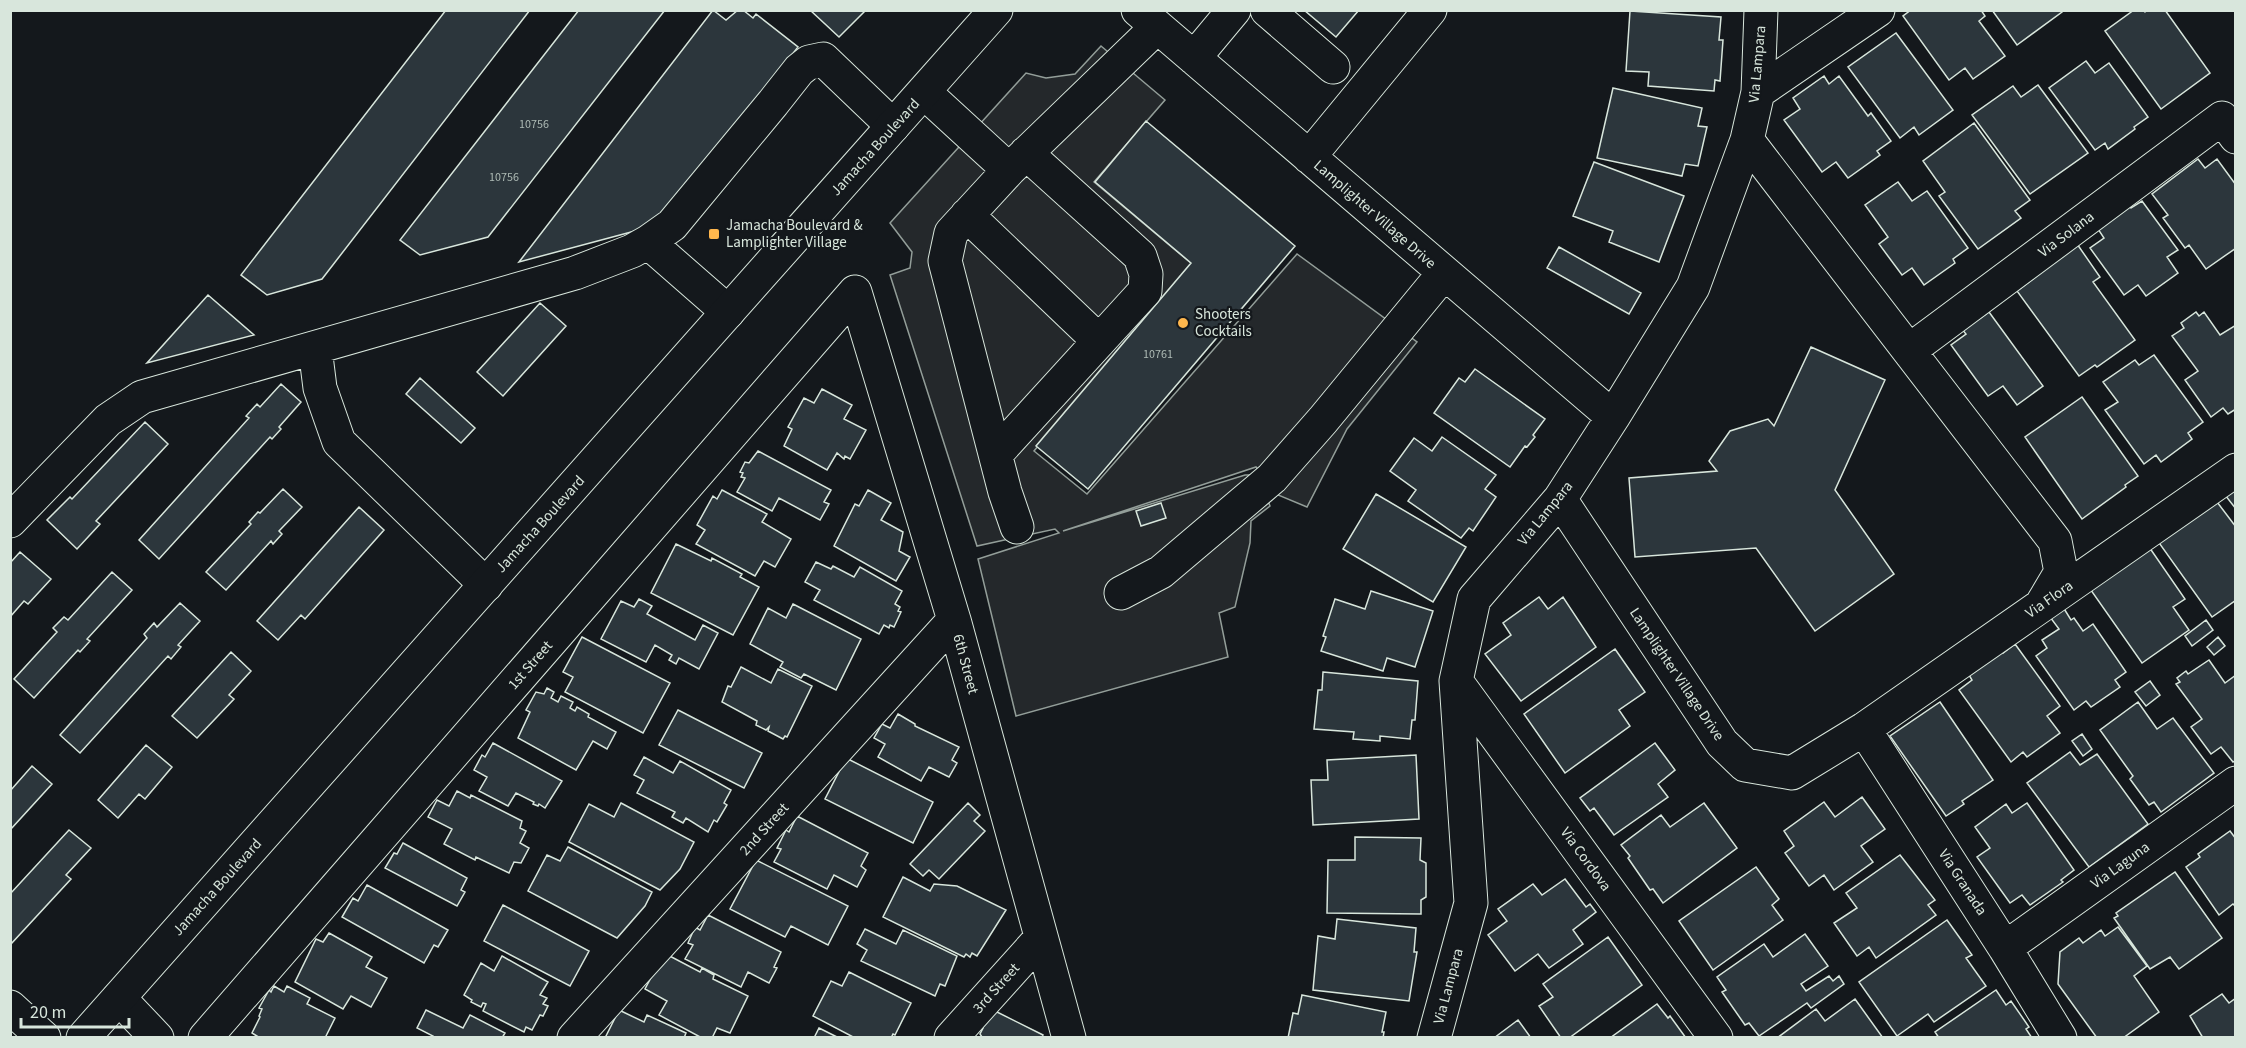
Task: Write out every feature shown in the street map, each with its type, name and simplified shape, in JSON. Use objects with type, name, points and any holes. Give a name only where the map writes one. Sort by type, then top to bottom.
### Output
[{"type":"street","name":"Jamacha Boulevard","points":[[83,1038],[996,10]]},
{"type":"street","points":[[1194,58],[1234,10]]},
{"type":"street","points":[[1267,10],[1333,67]]},
{"type":"street","points":[[1309,157],[1430,10]]},
{"type":"street","name":"Via Lampara","points":[[1434,1038],[1470,903],[1456,681],[1474,599],[1560,499],[1613,417],[1692,286],[1747,140],[1758,92],[1761,10]]},
{"type":"street","points":[[1758,92],[1878,10]]},
{"type":"street","points":[[1017,527],[945,261],[951,233],[1147,19]]},
{"type":"street","name":"Lamplighter Village Drive","points":[[1147,19],[1613,417]]},
{"type":"street","points":[[10,521],[108,420],[142,397],[575,273],[648,242],[672,225],[799,70],[809,62],[823,59],[893,126]]},
{"type":"street","points":[[924,92],[1140,256],[1146,274],[1145,291],[996,454]]},
{"type":"street","name":"Via Solana","points":[[1910,350],[2229,128]]},
{"type":"street","points":[[1747,140],[2055,541],[2061,572],[2041,604]]},
{"type":"street","points":[[967,215],[1099,341]]},
{"type":"street","points":[[648,242],[728,312]]},
{"type":"street","points":[[1121,593],[1161,572],[1272,478],[1444,273]]},
{"type":"street","name":"6th Street","points":[[855,292],[954,620],[1069,1038]]},
{"type":"street","name":"1st Street","points":[[205,1038],[855,292]]},
{"type":"street","points":[[315,348],[320,388],[339,442],[486,585]]},
{"type":"street","name":"Via Flora","points":[[1864,729],[2235,470]]},
{"type":"street","name":"Lamplighter Village Drive","points":[[1560,499],[1722,743],[1745,765],[1792,773],[1864,729]]},
{"type":"street","name":"2nd Street","points":[[574,1038],[954,620]]},
{"type":"street","name":"Via Cordova","points":[[1456,681],[1716,1038]]},
{"type":"street","name":"Via Granada","points":[[1864,729],[2060,1038]]},
{"type":"street","name":"Via Laguna","points":[[2005,948],[2235,783]]},
{"type":"street","name":"3rd Street","points":[[951,1038],[1041,938]]},
{"type":"street","points":[[119,998],[157,1038]]},
{"type":"street","points":[[10,1007],[44,1038]]},
{"type":"shaded area","points":[[1101,46],[1165,100],[1094,182],[1192,264],[1034,451],[1087,494],[1297,254],[1417,342],[1347,429],[1307,507],[1278,495],[1256,467],[1063,531],[1245,475],[1258,475],[1270,506],[1251,521],[1250,543],[1235,607],[1219,613],[1228,657],[1016,716],[978,559],[1059,533],[1055,529],[977,546],[890,275],[910,268],[912,252],[890,223],[1026,73],[1046,78],[1075,74]]},
{"type":"building","points":[[446,10],[530,10],[322,279],[267,295],[241,275]]},
{"type":"building","points":[[579,10],[665,10],[488,237],[420,255],[400,240]]},
{"type":"building","points":[[713,10],[726,20],[738,10],[743,10],[753,18],[756,14],[798,47],[661,224],[519,262]]},
{"type":"building","points":[[810,10],[866,10],[839,37]]},
{"type":"building","points":[[1304,10],[1359,10],[1336,37]]},
{"type":"building","points":[[1911,10],[1981,10],[1985,16],[1979,21],[2005,56],[1973,79],[1965,68],[1949,80],[1903,16]]},
{"type":"building","points":[[1992,10],[2061,10],[2062,12],[2017,45]]},
{"type":"building","points":[[2134,10],[2145,12],[2165,10],[2210,73],[2161,109],[2105,31]]},
{"type":"building","points":[[1630,11],[1721,17],[1719,40],[1723,40],[1720,81],[1715,80],[1714,91],[1648,86],[1649,72],[1626,71]]},
{"type":"building","points":[[1896,33],[1953,110],[1919,135],[1914,127],[1900,138],[1848,67]]},
{"type":"building","points":[[2086,61],[2095,73],[2109,63],[2148,117],[2108,149],[2105,143],[2095,150],[2049,88]]},
{"type":"building","points":[[1824,76],[1829,84],[1839,76],[1868,116],[1871,113],[1891,141],[1877,151],[1880,155],[1848,178],[1836,162],[1822,172],[1784,120],[1800,109],[1793,98]]},
{"type":"building","points":[[2038,85],[2088,153],[2030,194],[1972,115],[2013,86],[2021,97]]},
{"type":"building","points":[[1613,88],[1702,108],[1698,126],[1707,127],[1698,166],[1685,164],[1682,176],[1597,158]]},
{"type":"building","points":[[1146,121],[1295,246],[1088,489],[1036,446],[1191,263],[1095,182]]},
{"type":"building","points":[[1974,123],[2030,200],[2015,211],[2021,218],[1978,249],[1939,196],[1945,192],[1923,161]]},
{"type":"building","points":[[2198,159],[2205,168],[2217,159],[2236,185],[2236,248],[2206,269],[2189,245],[2185,248],[2163,218],[2168,215],[2152,194]]},
{"type":"building","points":[[1594,162],[1684,196],[1659,262],[1609,242],[1613,231],[1573,216]]},
{"type":"building","points":[[1898,182],[1912,201],[1927,191],[1968,248],[1953,259],[1955,263],[1924,285],[1912,268],[1902,275],[1879,244],[1888,237],[1865,205]]},
{"type":"building","points":[[2142,201],[2178,250],[2167,257],[2178,273],[2146,296],[2138,285],[2124,295],[2090,248],[2104,238],[2098,229],[2130,206],[2131,208]]},
{"type":"building","points":[[2075,241],[2100,277],[2093,282],[2135,340],[2097,367],[2095,365],[2079,376],[2017,291]]},
{"type":"building","points":[[1559,247],[1641,293],[1629,314],[1547,268]]},
{"type":"building","points":[[208,295],[254,335],[147,363]]},
{"type":"building","points":[[540,303],[566,326],[503,396],[477,372]]},
{"type":"building","points":[[1989,312],[2043,386],[2017,405],[2003,386],[1988,396],[1951,345],[1966,334],[1961,328]]},
{"type":"building","points":[[2196,312],[2199,316],[2204,312],[2220,335],[2236,325],[2236,409],[2228,414],[2223,408],[2211,417],[2185,380],[2198,371],[2172,336],[2184,328],[2181,323]]},
{"type":"building","points":[[1811,347],[1885,380],[1835,490],[1894,574],[1815,631],[1756,548],[1635,557],[1629,478],[1717,471],[1709,461],[1730,431],[1768,419],[1774,426]]},
{"type":"building","points":[[2154,355],[2203,422],[2188,433],[2192,439],[2161,462],[2156,455],[2144,464],[2105,410],[2118,402],[2103,382],[2135,360],[2139,365]]},
{"type":"building","points":[[1475,369],[1545,419],[1533,435],[1535,437],[1527,447],[1525,446],[1510,467],[1434,413],[1459,378],[1465,382]]},
{"type":"building","points":[[420,378],[475,428],[461,443],[406,394]]},
{"type":"building","points":[[281,384],[301,402],[279,427],[281,429],[272,439],[270,437],[159,559],[139,540],[249,418],[246,416],[257,404],[260,407]]},
{"type":"building","points":[[822,389],[852,405],[844,419],[866,430],[850,459],[845,456],[844,459],[837,453],[827,470],[784,446],[792,429],[788,427],[804,398],[814,403]]},
{"type":"building","points":[[2082,397],[2138,476],[2082,519],[2025,437]]},
{"type":"building","points":[[145,422],[168,444],[96,521],[100,524],[77,549],[47,520],[70,497],[72,499]]},
{"type":"building","points":[[1442,437],[1496,475],[1485,489],[1496,497],[1473,531],[1469,528],[1461,538],[1408,501],[1416,490],[1390,471],[1414,438],[1432,451]]},
{"type":"building","points":[[758,451],[831,490],[824,502],[829,504],[820,520],[779,498],[772,511],[737,492],[745,478],[741,477],[743,473],[740,472],[745,462],[749,463]]},
{"type":"building","points":[[2236,487],[2236,509],[2225,495]]},
{"type":"building","points":[[283,489],[302,507],[279,531],[282,534],[273,544],[271,541],[226,590],[206,572],[251,524],[249,522],[258,512],[260,513]]},
{"type":"building","points":[[722,490],[767,514],[762,522],[791,539],[775,567],[764,561],[755,576],[696,544],[705,530],[697,525],[713,496],[717,499]]},
{"type":"building","points":[[868,490],[891,503],[881,520],[903,532],[899,551],[910,557],[896,581],[834,546],[855,504],[859,506]]},
{"type":"building","points":[[1376,494],[1466,547],[1433,602],[1343,549]]},
{"type":"building","points":[[2214,498],[2236,527],[2236,600],[2212,617],[2157,540]]},
{"type":"building","points":[[1161,503],[1166,518],[1141,526],[1136,511]]},
{"type":"building","points":[[359,507],[384,530],[305,619],[301,615],[278,640],[257,621]]},
{"type":"building","points":[[676,544],[711,561],[712,558],[742,574],[740,577],[759,587],[733,635],[651,593]]},
{"type":"building","points":[[2147,544],[2185,599],[2173,607],[2189,630],[2142,663],[2088,586]]},
{"type":"building","points":[[20,552],[51,579],[28,604],[24,601],[10,617],[10,563]]},
{"type":"building","points":[[816,562],[831,569],[833,566],[854,577],[860,567],[902,591],[895,604],[900,607],[898,611],[901,612],[894,627],[890,625],[889,628],[884,625],[879,634],[814,600],[820,590],[805,582]]},
{"type":"building","points":[[112,572],[132,590],[87,639],[90,641],[80,652],[78,650],[34,698],[14,679],[57,632],[53,628],[64,617],[68,620]]},
{"type":"building","points":[[1371,591],[1433,611],[1415,667],[1387,658],[1383,671],[1321,651],[1326,637],[1323,636],[1335,599],[1365,609]]},
{"type":"building","points":[[1539,597],[1548,609],[1563,597],[1596,647],[1521,701],[1485,654],[1511,635],[1503,623]]},
{"type":"building","points":[[639,599],[652,606],[647,614],[695,640],[703,625],[718,633],[699,669],[679,658],[676,664],[669,660],[672,655],[655,645],[646,662],[601,639],[621,601],[634,607]]},
{"type":"building","points":[[180,603],[200,621],[178,645],[181,647],[171,659],[168,656],[80,753],[60,735],[147,638],[144,634],[154,623],[157,627]]},
{"type":"building","points":[[793,604],[861,639],[836,690],[804,674],[801,678],[780,667],[783,662],[750,644],[768,608],[786,618]]},
{"type":"building","points":[[2063,607],[2071,620],[2074,618],[2083,631],[2093,624],[2126,672],[2115,680],[2120,687],[2091,707],[2086,701],[2074,710],[2036,656],[2047,648],[2042,640],[2059,629],[2050,617]]},
{"type":"building","points":[[2206,620],[2213,630],[2192,646],[2185,636]]},
{"type":"building","points":[[582,637],[670,683],[643,733],[565,692],[573,677],[563,672]]},
{"type":"building","points":[[2218,637],[2225,646],[2214,655],[2207,647]]},
{"type":"building","points":[[2015,644],[2060,706],[2047,716],[2060,733],[2027,757],[2023,752],[2011,762],[1959,690],[1972,680],[1969,675]]},
{"type":"building","points":[[1615,649],[1645,692],[1619,710],[1630,726],[1565,773],[1524,714]]},
{"type":"building","points":[[231,652],[251,671],[229,695],[234,699],[197,738],[172,716]]},
{"type":"building","points":[[2209,660],[2225,683],[2236,675],[2236,760],[2233,762],[2221,747],[2211,754],[2191,727],[2202,719],[2176,684],[2180,682],[2177,678],[2186,671],[2188,674]]},
{"type":"building","points":[[741,667],[771,683],[778,669],[812,686],[787,737],[783,739],[768,731],[769,727],[766,730],[756,725],[757,721],[722,702],[728,686],[731,687]]},
{"type":"building","points":[[1323,672],[1418,681],[1415,720],[1412,720],[1410,739],[1380,736],[1380,741],[1353,739],[1354,732],[1314,729],[1318,690],[1322,690]]},
{"type":"building","points":[[2150,681],[2160,695],[2146,706],[2135,692]]},
{"type":"building","points":[[547,688],[554,692],[551,698],[558,702],[561,696],[573,702],[570,708],[575,711],[577,707],[589,714],[588,717],[616,732],[607,749],[593,741],[576,770],[518,738],[530,712],[526,710],[536,692],[544,694]]},
{"type":"building","points":[[1940,702],[1993,780],[1962,801],[1964,804],[1946,816],[1890,736]]},
{"type":"building","points":[[2138,702],[2157,729],[2173,718],[2214,773],[2161,812],[2154,802],[2149,805],[2130,779],[2133,776],[2100,730]]},
{"type":"building","points":[[678,710],[762,753],[744,788],[659,745]]},
{"type":"building","points":[[898,714],[915,726],[959,747],[952,760],[957,763],[949,777],[929,767],[921,781],[878,757],[885,744],[874,738],[882,724],[890,728]]},
{"type":"building","points":[[2082,734],[2092,749],[2083,756],[2072,741]]},
{"type":"building","points":[[493,743],[562,781],[545,808],[539,804],[538,806],[533,804],[534,802],[516,793],[508,806],[479,791],[487,777],[474,770],[482,755],[485,757]]},
{"type":"building","points":[[1655,743],[1675,770],[1658,784],[1668,797],[1614,835],[1594,808],[1590,811],[1580,798]]},
{"type":"building","points":[[146,745],[172,767],[145,799],[139,794],[118,818],[98,800]]},
{"type":"building","points":[[2070,752],[2080,765],[2097,754],[2148,824],[2089,867],[2027,783]]},
{"type":"building","points":[[1416,755],[1419,819],[1313,825],[1311,780],[1328,780],[1327,760]]},
{"type":"building","points":[[644,757],[673,773],[680,761],[731,790],[724,803],[727,805],[717,822],[714,820],[708,832],[686,818],[683,823],[672,817],[675,812],[637,793],[644,780],[634,775]]},
{"type":"building","points":[[846,758],[933,802],[913,843],[825,799]]},
{"type":"building","points":[[32,766],[52,784],[10,830],[10,791]]},
{"type":"building","points":[[457,791],[470,798],[471,795],[522,821],[520,828],[526,831],[520,843],[529,848],[521,863],[514,862],[509,873],[476,857],[475,860],[444,844],[452,829],[428,817],[437,800],[449,806]]},
{"type":"building","points":[[1862,797],[1885,829],[1861,846],[1873,862],[1834,890],[1824,875],[1809,886],[1785,853],[1794,846],[1784,831],[1824,802],[1835,817]]},
{"type":"building","points":[[621,803],[694,842],[680,869],[660,890],[569,842],[589,804],[614,817]]},
{"type":"building","points":[[968,803],[980,815],[974,821],[985,831],[939,879],[929,870],[923,876],[910,864]]},
{"type":"building","points":[[1704,803],[1737,848],[1663,903],[1653,889],[1650,890],[1621,845],[1661,815],[1670,827]]},
{"type":"building","points":[[2027,803],[2074,870],[2061,880],[2063,882],[2030,905],[2022,895],[2010,903],[1977,857],[1990,848],[1975,827],[2006,804],[2012,813]]},
{"type":"building","points":[[797,816],[868,853],[861,866],[866,870],[857,887],[834,875],[827,889],[774,862],[781,849],[777,848],[786,830],[789,832]]},
{"type":"building","points":[[69,830],[91,848],[66,875],[71,879],[10,945],[10,894]]},
{"type":"building","points":[[2230,831],[2236,839],[2236,907],[2233,904],[2219,915],[2186,867],[2200,857],[2198,854]]},
{"type":"building","points":[[1355,837],[1421,838],[1420,860],[1426,863],[1426,897],[1421,900],[1421,914],[1327,913],[1328,860],[1355,860]]},
{"type":"building","points":[[403,843],[467,878],[461,890],[465,892],[457,906],[385,868]]},
{"type":"building","points":[[568,847],[652,892],[645,906],[617,938],[528,891],[547,855],[560,861]]},
{"type":"building","points":[[1900,855],[1935,900],[1928,905],[1936,915],[1876,958],[1869,947],[1857,956],[1834,923],[1857,908],[1846,893]]},
{"type":"building","points":[[756,860],[848,906],[828,945],[791,926],[785,937],[730,909]]},
{"type":"building","points":[[1756,867],[1779,899],[1772,905],[1783,920],[1713,970],[1679,921]]},
{"type":"building","points":[[2175,872],[2222,938],[2179,969],[2170,957],[2150,969],[2114,918],[2118,916],[2116,913]]},
{"type":"building","points":[[903,877],[930,891],[934,884],[957,886],[1006,910],[977,956],[972,953],[970,957],[966,954],[964,957],[883,917]]},
{"type":"building","points":[[1565,879],[1586,907],[1590,904],[1596,912],[1573,930],[1583,944],[1549,968],[1538,954],[1515,971],[1488,935],[1507,921],[1498,909],[1533,884],[1542,895]]},
{"type":"building","points":[[367,885],[448,930],[438,947],[434,945],[424,963],[342,917],[353,898],[358,901]]},
{"type":"building","points":[[503,905],[589,951],[570,986],[484,941]]},
{"type":"building","points":[[708,915],[781,952],[774,967],[777,968],[769,983],[748,972],[741,987],[685,959],[693,945],[688,943],[695,927],[700,930]]},
{"type":"building","points":[[1337,919],[1416,928],[1414,952],[1417,952],[1409,1001],[1313,990],[1318,936],[1335,939]]},
{"type":"building","points":[[1947,920],[1972,955],[1966,958],[1986,986],[1934,1022],[1928,1014],[1897,1036],[1859,982]]},
{"type":"building","points":[[2118,927],[2147,966],[2134,976],[2159,1012],[2123,1038],[2097,1038],[2058,984],[2060,952],[2079,938],[2083,943],[2101,930],[2105,936]]},
{"type":"building","points":[[865,929],[896,944],[903,930],[957,956],[945,986],[940,984],[935,996],[861,961],[867,950],[857,944]]},
{"type":"building","points":[[329,933],[372,957],[366,967],[387,978],[371,1007],[351,996],[343,1009],[295,982],[316,939],[323,942]]},
{"type":"building","points":[[1805,934],[1828,966],[1801,984],[1806,991],[1829,976],[1833,981],[1839,976],[1844,984],[1811,1008],[1807,1003],[1759,1036],[1749,1023],[1745,1025],[1722,992],[1726,990],[1717,977],[1764,944],[1773,957]]},
{"type":"building","points":[[1608,937],[1642,985],[1569,1038],[1561,1038],[1539,1006],[1553,997],[1543,984]]},
{"type":"building","points":[[664,953],[700,972],[702,968],[714,975],[713,979],[748,996],[730,1033],[717,1028],[712,1038],[702,1038],[659,1015],[667,1001],[645,989]]},
{"type":"building","points":[[502,956],[548,982],[540,995],[547,998],[543,1004],[548,1006],[532,1030],[526,1027],[524,1032],[483,1011],[486,1004],[483,1003],[481,1007],[464,995],[481,963],[494,971]]},
{"type":"building","points":[[849,972],[911,1003],[895,1035],[893,1034],[891,1038],[855,1038],[813,1016],[831,981],[842,986]]},
{"type":"building","points":[[274,986],[284,992],[287,986],[310,998],[307,1004],[335,1018],[325,1038],[260,1038],[252,1033],[260,1017],[262,1009],[259,1008],[269,990],[271,992]]},
{"type":"building","points":[[1996,990],[2006,1005],[2011,1001],[2029,1027],[2026,1029],[2032,1038],[1939,1038],[1935,1032]]},
{"type":"building","points":[[2222,994],[2229,1003],[2236,998],[2236,1038],[2203,1038],[2190,1016]]},
{"type":"building","points":[[1302,995],[1386,1012],[1383,1038],[1288,1038],[1293,1013],[1298,1014]]},
{"type":"building","points":[[1855,999],[1883,1038],[1777,1038],[1816,1009],[1825,1021]]},
{"type":"building","points":[[1657,1004],[1668,1018],[1670,1016],[1686,1038],[1610,1038]]},
{"type":"building","points":[[426,1010],[463,1028],[470,1015],[505,1033],[502,1038],[432,1038],[433,1036],[417,1028]]},
{"type":"building","points":[[619,1010],[644,1022],[647,1015],[686,1033],[684,1038],[605,1038]]},
{"type":"building","points":[[993,1010],[1043,1035],[1042,1038],[982,1037],[980,1034],[983,1028],[979,1026]]},
{"type":"building","points":[[1518,1020],[1531,1038],[1494,1038]]},
{"type":"building","points":[[819,1028],[839,1038],[814,1038]]},
{"type":"place","name":"Jamacha Boulevard & Lamplighter Village","points":[[714,234]]},
{"type":"place","name":"Shooters Cocktails","points":[[1183,323]]}]
